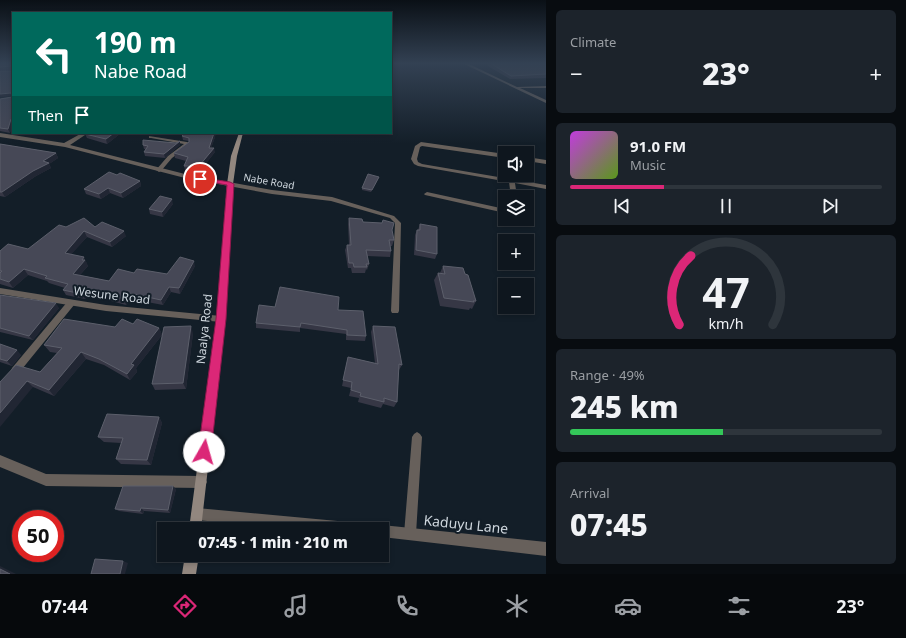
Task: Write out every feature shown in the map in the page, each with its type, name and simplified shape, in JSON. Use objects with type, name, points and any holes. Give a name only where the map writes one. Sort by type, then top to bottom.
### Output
[{"type":"main road","name":"Naalya Road","points":[[196,522],[221,319],[230,184],[234,156],[241,134]]},
{"type":"main road","points":[[189,574],[191,562]]},
{"type":"street","points":[[519,90],[546,102]]},
{"type":"street","points":[[65,145],[84,134]]},
{"type":"street","name":"Nabe Road","points":[[0,135],[65,145],[159,170],[230,184],[272,192],[332,199],[392,217],[398,223],[395,311]]},
{"type":"street","points":[[498,155],[421,144],[418,146],[414,160],[420,165],[498,179]]},
{"type":"street","points":[[534,160],[546,162]]},
{"type":"street","points":[[517,182],[546,188]]},
{"type":"street","points":[[427,194],[498,209]]},
{"type":"street","name":"Wesune Road","points":[[0,291],[106,308],[221,319]]},
{"type":"street","points":[[0,461],[46,480],[201,482]]},
{"type":"street","points":[[197,514],[283,522]]},
{"type":"street","name":"Kaduyu Lane","points":[[389,532],[546,549]]},
{"type":"lane","points":[[151,137],[187,143],[170,157],[159,170]]},
{"type":"lane","points":[[15,371],[71,303]]},
{"type":"lane","points":[[410,534],[417,437]]},
{"type":"building","points":[[0,90],[12,90],[12,97],[11,93],[0,94]]},
{"type":"building","points":[[12,97],[12,120],[8,129],[0,128],[0,99]]},
{"type":"building","points":[[85,134],[113,134],[106,139]]},
{"type":"building","points":[[184,134],[214,134],[209,148],[214,148],[199,166],[184,166],[188,157],[174,153],[189,142],[189,138],[182,136]]},
{"type":"building","points":[[143,140],[176,143],[180,141],[164,154],[144,152],[148,146],[143,145]]},
{"type":"building","points":[[0,144],[56,153],[43,161],[49,163],[33,171],[0,192]]},
{"type":"building","points":[[109,172],[117,175],[120,173],[140,181],[121,193],[108,188],[99,194],[84,189]]},
{"type":"building","points":[[368,174],[379,177],[372,190],[362,188]]},
{"type":"building","points":[[160,196],[172,199],[162,212],[149,209]]},
{"type":"building","points":[[84,218],[95,227],[102,222],[124,231],[110,242],[84,231],[65,253],[84,257],[82,260],[85,260],[73,274],[109,281],[118,269],[134,273],[137,269],[167,274],[180,257],[194,261],[179,288],[169,287],[161,300],[129,293],[124,299],[86,289],[82,294],[63,290],[68,284],[45,278],[47,276],[24,269],[9,282],[0,279],[0,273],[2,271],[0,271],[0,251],[8,244],[28,249],[59,225],[66,227]]},
{"type":"building","points":[[349,218],[362,219],[363,222],[382,223],[383,220],[394,223],[392,230],[394,240],[389,240],[391,251],[366,250],[369,264],[366,264],[367,267],[354,267],[353,263],[349,263],[347,245],[351,245]]},
{"type":"building","points":[[420,224],[437,227],[437,254],[416,250],[417,230],[420,230]]},
{"type":"building","points":[[443,266],[463,268],[465,274],[468,275],[476,301],[444,298],[438,273],[445,274]]},
{"type":"building","points":[[280,287],[339,297],[338,310],[363,311],[366,336],[347,335],[347,330],[301,323],[300,327],[256,323],[259,305],[275,307]]},
{"type":"building","points":[[0,295],[56,303],[29,336],[0,328]]},
{"type":"building","points":[[64,319],[115,327],[122,319],[133,324],[137,319],[159,328],[131,364],[134,365],[127,374],[99,359],[81,352],[49,390],[27,381],[0,413],[0,382],[16,365],[40,372],[62,348],[44,345]]},
{"type":"building","points":[[191,326],[183,383],[152,384],[164,327]]},
{"type":"building","points":[[373,326],[395,327],[402,365],[399,364],[397,402],[384,398],[384,402],[360,396],[361,393],[351,390],[352,382],[343,380],[348,357],[378,364]]},
{"type":"building","points":[[0,344],[17,350],[7,361],[0,359]]},
{"type":"building","points":[[107,414],[159,417],[147,460],[116,459],[123,438],[98,437]]},
{"type":"building","points":[[123,486],[173,486],[168,510],[141,508],[140,511],[115,509]]},
{"type":"building","points":[[95,559],[123,561],[120,574],[91,574]]},
{"type":"building","points":[[0,569],[10,574],[0,574]]},
{"type":"route","points":[[200,179],[230,184],[221,319],[204,452]]}]
